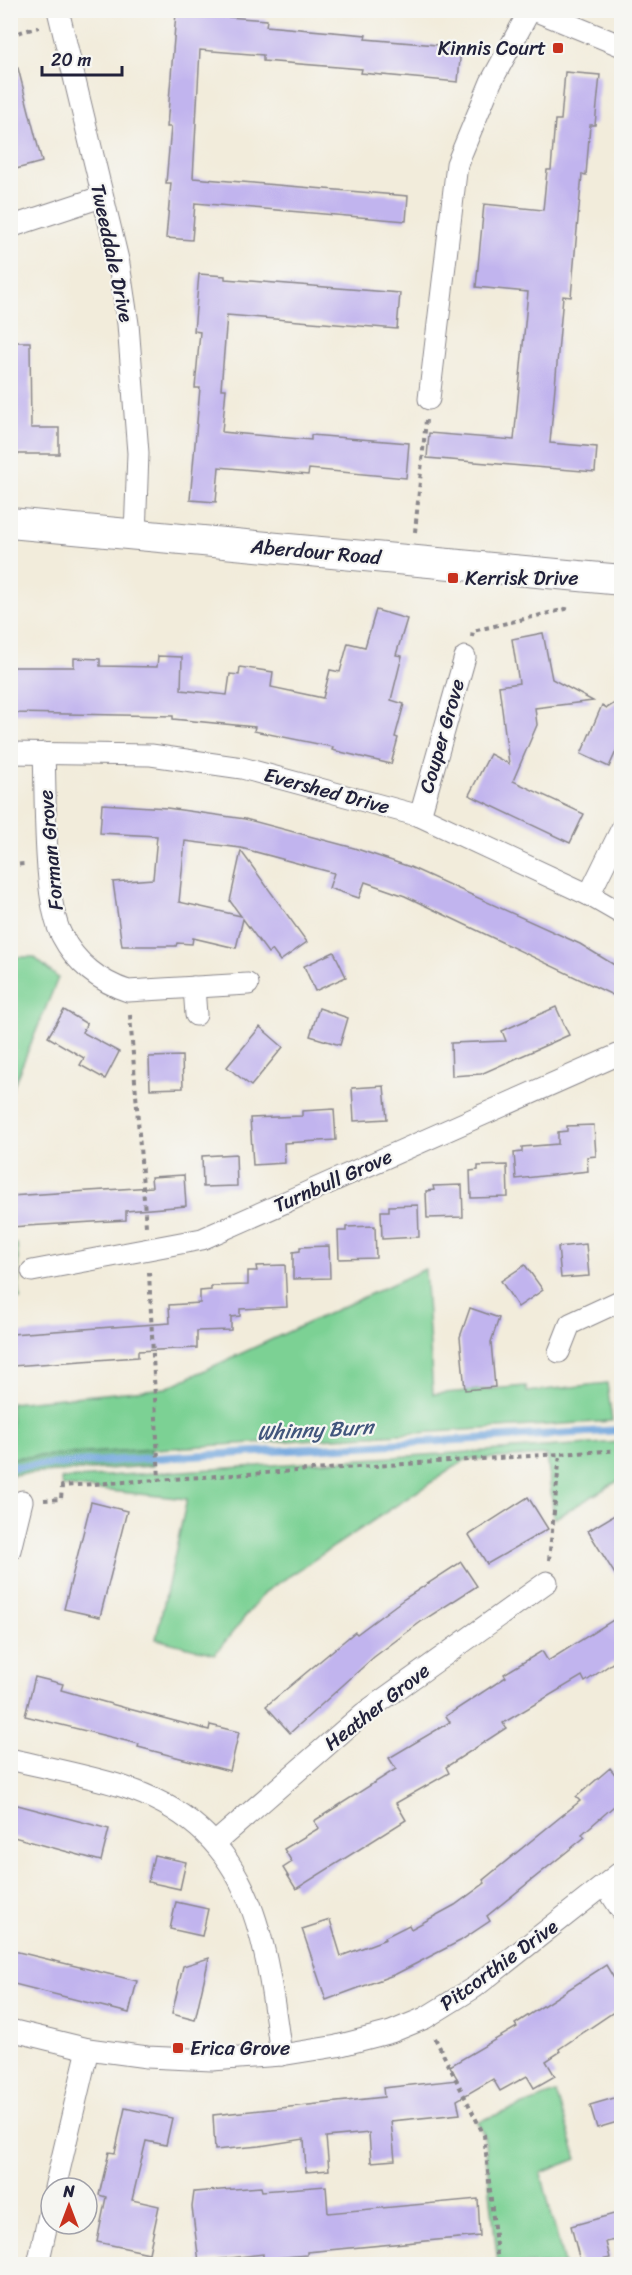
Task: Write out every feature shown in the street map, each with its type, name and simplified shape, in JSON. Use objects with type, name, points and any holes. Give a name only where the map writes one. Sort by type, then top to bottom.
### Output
[{"type":"main road","name":"Aberdour Road","points":[[10,524],[621,580]]},
{"type":"street","points":[[429,399],[457,164],[491,82],[532,10],[621,46]]},
{"type":"street","name":"Tweeddale Drive","points":[[51,18],[119,264],[130,335],[138,453],[135,536]]},
{"type":"street","points":[[10,227],[101,197]]},
{"type":"street","name":"Couper Grove","points":[[420,816],[465,657]]},
{"type":"street","name":"Evershed Drive","points":[[10,753],[151,755],[242,768],[420,816],[590,895],[621,914]]},
{"type":"street","name":"Forman Grove","points":[[44,753],[52,906],[61,936],[82,964],[109,985],[128,991],[248,984]]},
{"type":"street","points":[[590,895],[621,828]]},
{"type":"street","points":[[194,987],[196,1015]]},
{"type":"street","name":"Turnbull Grove","points":[[33,1271],[202,1239],[621,1053]]},
{"type":"street","points":[[559,1352],[570,1324],[621,1300]]},
{"type":"street","points":[[10,1550],[22,1501]]},
{"type":"street","name":"Heather Grove","points":[[215,1843],[364,1713],[547,1582]]},
{"type":"street","points":[[10,1759],[121,1786],[152,1798],[186,1817],[215,1843],[236,1874],[255,1917],[264,1945],[281,2055]]},
{"type":"street","name":"Pitcorthie Drive","points":[[10,2030],[88,2049],[147,2057],[212,2060],[281,2055],[337,2046],[391,2032],[425,2018],[475,1987],[621,1871]]},
{"type":"street","points":[[605,1885],[621,1911]]},
{"type":"street","points":[[58,2176],[88,2049]]},
{"type":"street","points":[[39,2264],[45,2236]]},
{"type":"path","points":[[10,35],[51,18]]},
{"type":"path","points":[[415,535],[429,399]]},
{"type":"path","points":[[465,657],[474,631],[566,609],[570,576]]},
{"type":"path","points":[[132,1043],[146,1220]]},
{"type":"path","points":[[148,1250],[159,1481]]},
{"type":"path","points":[[22,1501],[61,1499],[62,1486],[621,1450]]},
{"type":"path","points":[[547,1582],[560,1454]]},
{"type":"path","points":[[425,2018],[484,2135],[498,2265]]},
{"type":"green space","points":[[17,957],[34,957],[58,978],[11,1092],[11,962]]},
{"type":"green space","points":[[11,1244],[17,1244],[20,1299],[11,1299]]},
{"type":"green space","points":[[425,1269],[433,1394],[526,1386],[527,1392],[607,1383],[612,1421],[11,1458],[11,1403],[166,1388]]},
{"type":"green space","points":[[621,1442],[621,1479],[554,1519],[547,1455],[465,1460],[265,1592],[215,1654],[156,1639],[187,1499],[62,1486],[61,1479]]},
{"type":"green space","points":[[151,1449],[153,1466],[11,1475],[11,1458]]},
{"type":"green space","points":[[556,2093],[577,2159],[541,2173],[564,2264],[498,2264],[484,2135],[477,2122]]},
{"type":"building","points":[[176,13],[267,20],[266,26],[366,35],[365,39],[461,47],[458,82],[361,73],[362,69],[263,61],[263,55],[200,50],[193,178],[408,196],[406,221],[195,203],[192,240],[166,238],[171,183],[166,183],[171,127],[167,127]]},
{"type":"building","points":[[18,68],[42,162],[16,169],[10,148],[10,69]]},
{"type":"building","points":[[565,72],[600,75],[595,125],[590,125],[586,175],[582,174],[571,297],[563,296],[550,443],[597,447],[595,472],[427,458],[429,433],[514,440],[528,292],[476,287],[484,204],[543,210],[547,170],[551,170],[555,120],[561,120]]},
{"type":"building","points":[[199,274],[225,276],[225,279],[400,293],[397,329],[227,315],[221,389],[226,389],[222,432],[311,440],[311,435],[409,443],[406,478],[309,469],[308,475],[219,467],[216,502],[190,500],[200,388],[195,388],[200,332],[194,331]]},
{"type":"building","points":[[10,342],[30,342],[31,428],[59,428],[59,454],[10,454]]},
{"type":"building","points":[[376,610],[407,619],[396,655],[402,656],[391,700],[404,704],[395,737],[398,738],[391,764],[332,750],[333,747],[254,731],[255,727],[173,719],[173,716],[13,713],[13,667],[74,667],[74,658],[100,659],[100,666],[157,667],[158,656],[182,657],[181,690],[227,695],[230,674],[239,675],[240,667],[273,672],[271,687],[323,698],[330,670],[340,672],[348,643],[365,647]]},
{"type":"building","points":[[543,633],[552,679],[593,701],[535,708],[537,725],[513,781],[584,814],[570,843],[469,795],[490,754],[509,764],[499,686],[519,683],[512,639]]},
{"type":"building","points":[[621,699],[621,740],[609,767],[581,754],[602,705],[607,708]]},
{"type":"building","points":[[102,804],[167,808],[245,819],[354,848],[410,867],[580,944],[621,969],[621,999],[405,896],[365,882],[359,898],[329,888],[334,873],[241,848],[185,841],[179,902],[241,916],[230,901],[241,851],[307,942],[280,961],[272,950],[268,953],[243,919],[236,948],[193,938],[192,944],[177,943],[176,946],[122,946],[113,882],[153,879],[157,836],[100,833]]},
{"type":"building","points":[[334,952],[346,977],[315,991],[304,966]]},
{"type":"building","points":[[556,1007],[569,1035],[481,1074],[452,1076],[451,1043],[506,1041],[502,1031]]},
{"type":"building","points":[[319,1008],[348,1018],[340,1045],[310,1036]]},
{"type":"building","points":[[64,1010],[87,1024],[82,1032],[119,1052],[105,1079],[80,1065],[84,1058],[48,1037]]},
{"type":"building","points":[[260,1027],[283,1047],[251,1086],[227,1067]]},
{"type":"building","points":[[182,1056],[183,1088],[150,1089],[149,1057]]},
{"type":"building","points":[[384,1086],[387,1119],[354,1121],[352,1088]]},
{"type":"building","points":[[334,1109],[336,1140],[284,1143],[285,1163],[253,1165],[250,1118],[302,1116],[302,1111]]},
{"type":"building","points":[[594,1125],[596,1156],[587,1157],[588,1171],[516,1179],[514,1153],[522,1152],[522,1147],[558,1144],[558,1132],[567,1131],[567,1126]]},
{"type":"building","points":[[236,1154],[237,1186],[203,1187],[202,1156]]},
{"type":"building","points":[[507,1165],[508,1197],[471,1198],[470,1171],[478,1170],[478,1166]]},
{"type":"building","points":[[184,1175],[186,1206],[126,1211],[126,1220],[10,1227],[10,1196],[152,1187],[151,1177]]},
{"type":"building","points":[[462,1185],[463,1217],[427,1218],[426,1191],[434,1190],[433,1186]]},
{"type":"building","points":[[418,1205],[419,1237],[382,1239],[381,1211],[389,1211],[389,1206]]},
{"type":"building","points":[[375,1226],[376,1258],[339,1259],[338,1231],[346,1231],[346,1227]]},
{"type":"building","points":[[586,1244],[589,1276],[561,1278],[558,1247]]},
{"type":"building","points":[[329,1246],[330,1278],[293,1279],[293,1252],[300,1251],[300,1247]]},
{"type":"building","points":[[285,1265],[287,1307],[240,1309],[240,1316],[231,1317],[231,1330],[197,1331],[197,1348],[138,1351],[138,1357],[12,1366],[11,1334],[170,1323],[169,1305],[200,1303],[200,1291],[211,1290],[211,1286],[248,1285],[248,1271],[257,1271],[256,1266]]},
{"type":"building","points":[[525,1265],[543,1290],[518,1307],[501,1281]]},
{"type":"building","points":[[470,1308],[499,1318],[491,1342],[495,1387],[465,1390],[460,1337]]},
{"type":"building","points":[[528,1497],[548,1529],[487,1564],[469,1535]]},
{"type":"building","points":[[91,1502],[127,1511],[100,1617],[64,1609]]},
{"type":"building","points":[[621,1511],[621,1584],[588,1531]]},
{"type":"building","points":[[461,1562],[477,1586],[422,1621],[374,1657],[290,1733],[266,1706],[355,1632],[357,1634],[404,1599]]},
{"type":"building","points":[[621,1615],[621,1657],[585,1682],[582,1676],[503,1723],[506,1728],[446,1767],[449,1773],[396,1803],[406,1820],[296,1889],[283,1868],[292,1862],[284,1849],[319,1828],[314,1821],[396,1769],[389,1758],[450,1722],[446,1716],[506,1677],[504,1674],[542,1651],[548,1661]]},
{"type":"building","points":[[35,1677],[63,1684],[61,1690],[129,1709],[209,1730],[210,1725],[239,1732],[230,1771],[138,1747],[139,1744],[25,1716]]},
{"type":"building","points":[[610,1768],[621,1782],[621,1800],[582,1834],[585,1837],[487,1916],[490,1921],[460,1941],[396,1974],[326,2000],[302,1929],[330,1920],[341,1956],[386,1939],[385,1937],[409,1925],[411,1929],[455,1905],[485,1883],[483,1880],[580,1801],[576,1797]]},
{"type":"building","points":[[10,1803],[109,1829],[101,1861],[10,1836]]},
{"type":"building","points":[[154,1855],[186,1862],[180,1889],[148,1882]]},
{"type":"building","points":[[176,1902],[208,1909],[202,1936],[170,1929]]},
{"type":"building","points":[[10,1950],[137,1981],[129,2013],[10,1983]]},
{"type":"building","points":[[209,1958],[195,2020],[172,2014],[183,1966]]},
{"type":"building","points":[[606,1965],[621,1990],[621,2007],[559,2049],[560,2052],[546,2061],[555,2076],[534,2088],[527,2076],[500,2091],[493,2079],[457,2100],[460,2114],[391,2121],[395,2160],[371,2162],[369,2133],[326,2137],[329,2170],[306,2172],[304,2139],[215,2150],[213,2115],[384,2097],[383,2088],[458,2080],[450,2066],[517,2027],[515,2024]]},
{"type":"building","points":[[621,2096],[621,2121],[597,2128],[590,2105]]},
{"type":"building","points":[[125,2108],[172,2118],[166,2145],[146,2141],[132,2200],[159,2206],[149,2253],[97,2242],[106,2197],[99,2195],[109,2152],[115,2153]]},
{"type":"building","points":[[326,2186],[328,2213],[478,2199],[480,2236],[307,2252],[307,2255],[263,2259],[263,2254],[199,2262],[192,2207],[194,2192],[261,2187],[262,2191]]},
{"type":"building","points":[[621,2212],[621,2239],[606,2242],[610,2258],[581,2265],[571,2226]]},
{"type":"waterway","name":"Whinny Burn","points":[[10,1467],[622,1430]]},
{"type":"place","name":"Kinnis Court","points":[[558,48]]},
{"type":"place","name":"Kerrisk Drive","points":[[453,578]]},
{"type":"place","name":"Erica Grove","points":[[178,2048]]}]
